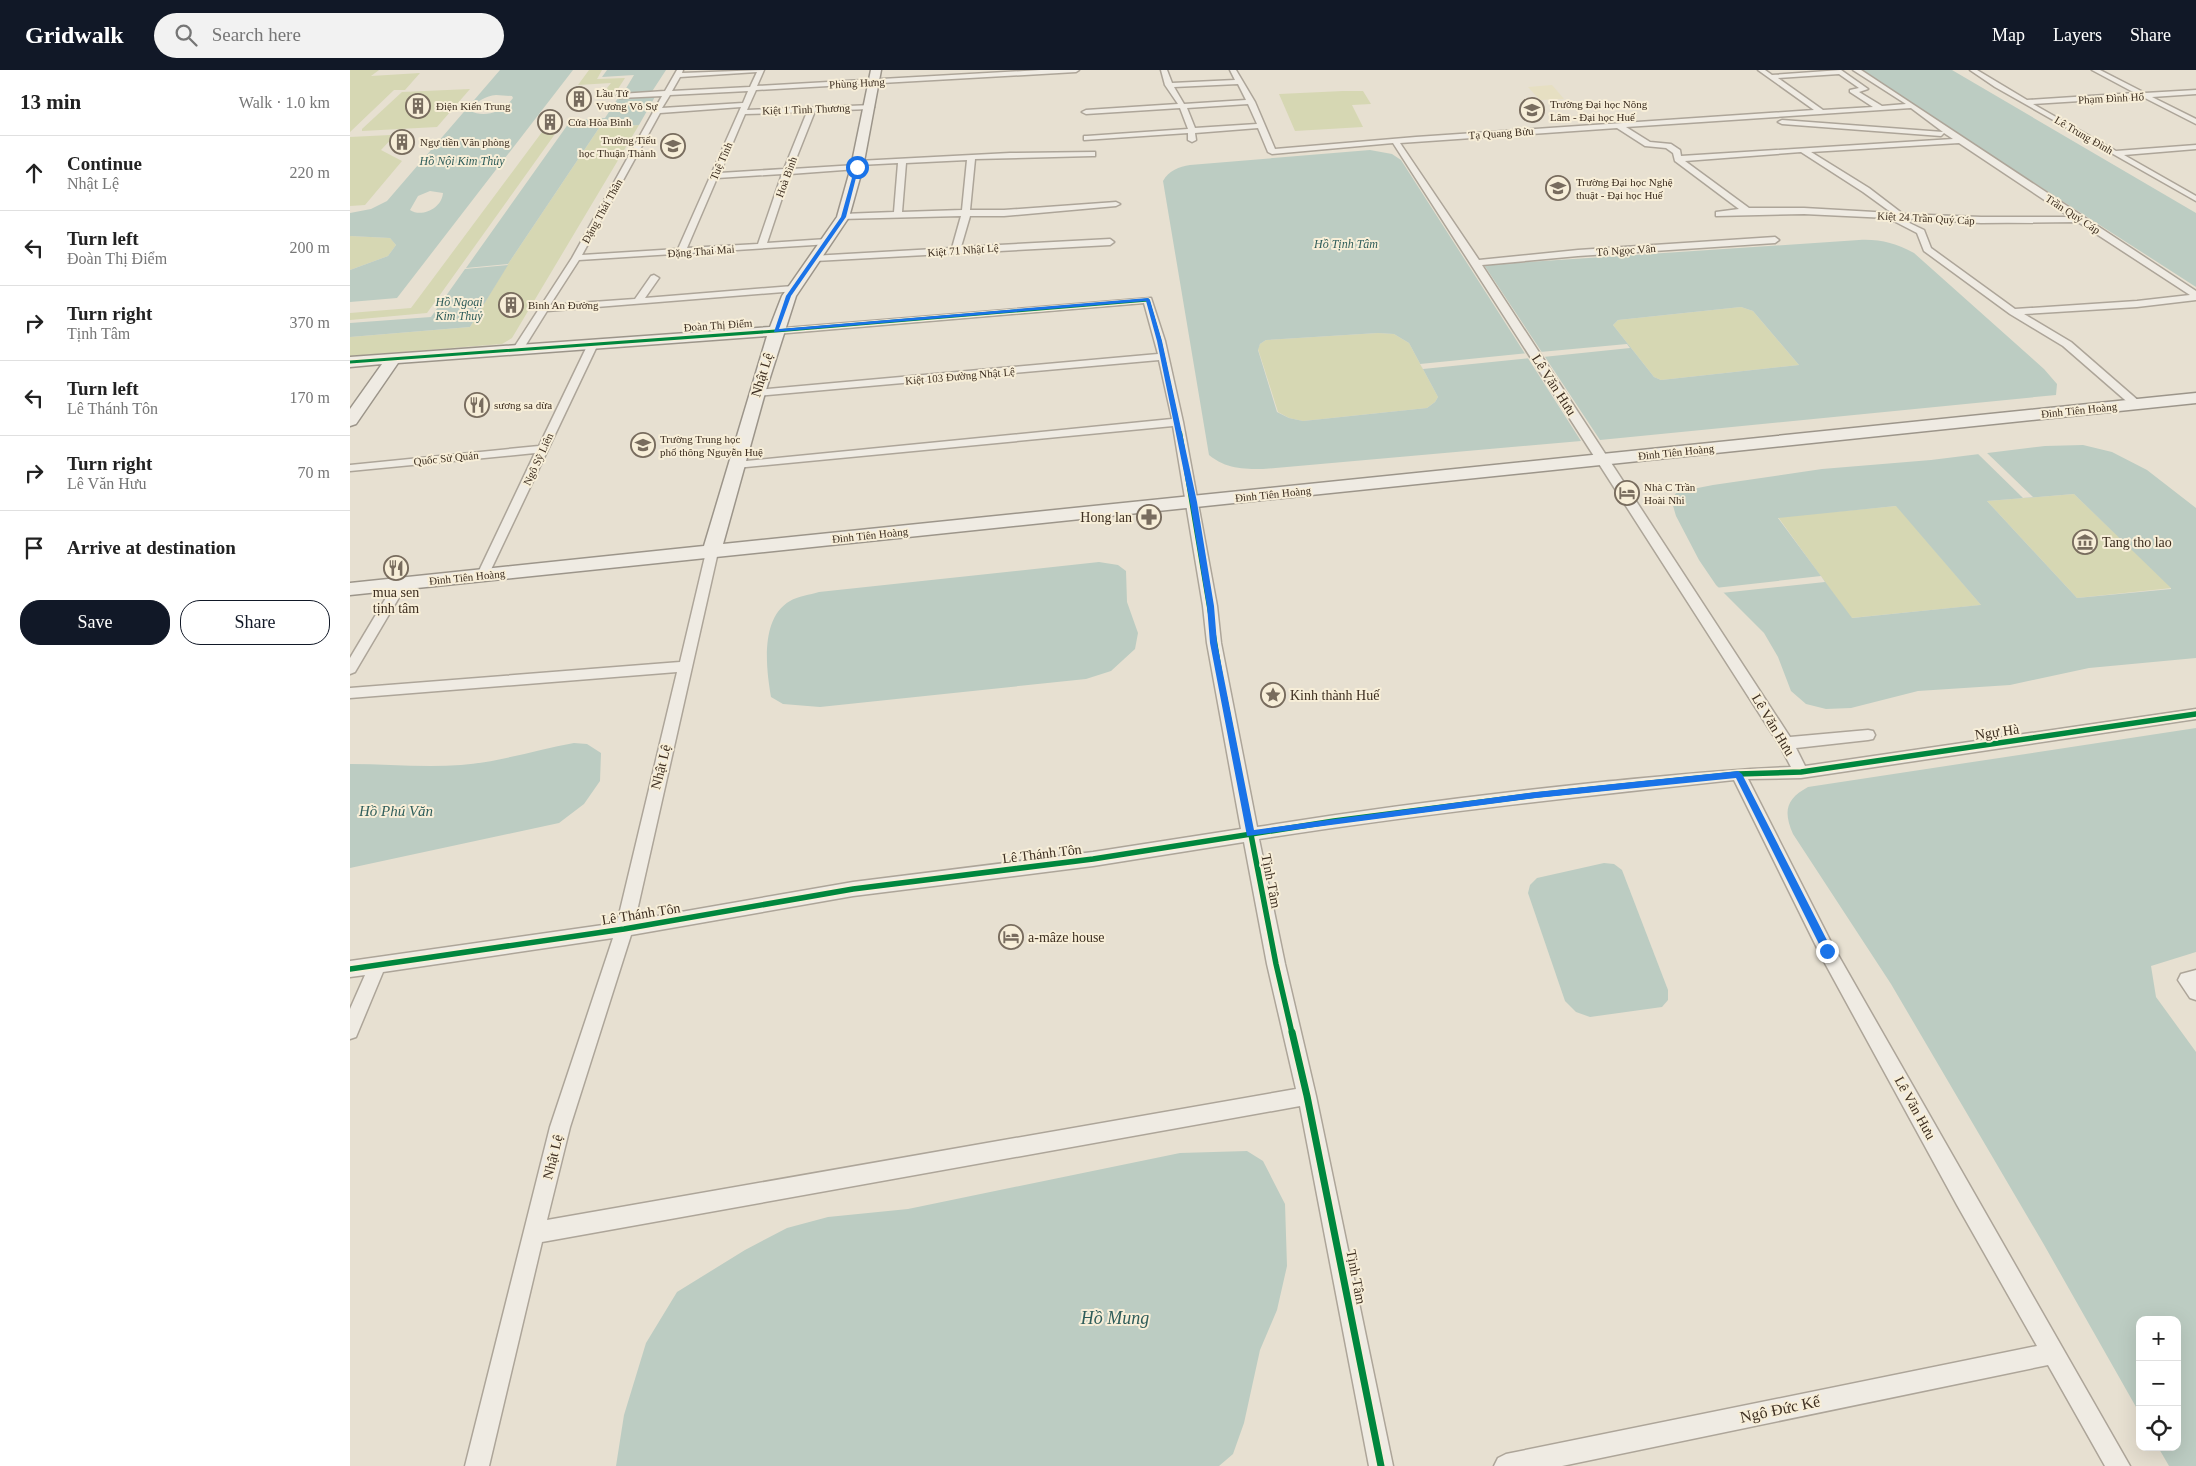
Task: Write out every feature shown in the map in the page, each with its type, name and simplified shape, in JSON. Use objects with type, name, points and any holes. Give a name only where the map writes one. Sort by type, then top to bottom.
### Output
[{"type":"street","points":[[679,73],[760,70]]},
{"type":"street","name":"Tuệ Tĩnh","points":[[681,252],[745,109],[751,89],[760,70]]},
{"type":"street","name":"Phùng Hưng","points":[[620,96],[751,89],[876,76],[1076,70]]},
{"type":"street","points":[[1164,70],[1168,85],[1183,105],[1193,131],[1192,140],[1201,139]]},
{"type":"street","name":"Tạ Quang Bửu","points":[[1233,70],[1251,102],[1272,152],[1617,125],[1914,106]]},
{"type":"street","points":[[1761,70],[1821,112]]},
{"type":"street","name":"Trần Quý Cáp","points":[[1856,70],[1914,106],[1950,134],[2196,296]]},
{"type":"street","name":"Lê Trung Đình","points":[[1973,70],[2196,199]]},
{"type":"street","points":[[2095,70],[2195,121]]},
{"type":"street","points":[[1770,76],[1838,71],[1865,89],[1852,91],[1882,109]]},
{"type":"street","name":"Đặng Thái Thân","points":[[518,349],[576,258],[656,111],[679,73]]},
{"type":"street","name":"Nhật Lệ","points":[[477,1466],[560,1127],[624,929],[712,552],[736,465],[776,331],[789,296],[843,217],[858,165],[876,76]]},
{"type":"street","points":[[1168,85],[1241,82]]},
{"type":"street","name":"Phạm Đình Hổ","points":[[2027,102],[2196,92]]},
{"type":"street","points":[[1086,112],[1251,102]]},
{"type":"street","name":"Kiệt 1 Tình Thương","points":[[656,111],[870,107]]},
{"type":"street","name":"Hoà Bình","points":[[762,246],[787,172],[812,109]]},
{"type":"street","points":[[1741,117],[1820,126],[1950,134]]},
{"type":"street","points":[[1617,125],[1648,144],[1668,146],[1677,152],[1678,159],[1747,211]]},
{"type":"street","points":[[1087,138],[1260,126]]},
{"type":"street","points":[[1255,135],[1264,135]]},
{"type":"street","name":"Lê Văn Hưu","points":[[1395,141],[1786,743],[1801,772],[1738,774],[1827,951],[1964,1198],[2118,1466]]},
{"type":"street","points":[[1678,159],[1962,141]]},
{"type":"street","points":[[2115,153],[2196,147]]},
{"type":"street","points":[[1803,150],[1866,190],[1900,215]]},
{"type":"street","points":[[715,176],[902,162],[1092,154]]},
{"type":"street","points":[[956,250],[966,214],[971,158]]},
{"type":"street","points":[[898,215],[902,162]]},
{"type":"street","points":[[843,217],[1004,213],[1116,204]]},
{"type":"street","name":"Kiệt 24 Trần Quý Cáp","points":[[1719,214],[1747,211],[1900,215],[1981,220],[2080,219]]},
{"type":"street","points":[[1888,216],[1921,232],[1928,249],[2014,312],[2067,344],[2136,404]]},
{"type":"street","name":"Tô Ngọc Vân","points":[[1476,263],[1578,253],[1775,240]]},
{"type":"street","name":"Đặng Thai Mai","points":[[576,258],[827,242]]},
{"type":"street","name":"Kiệt 71 Nhật Lệ","points":[[815,258],[1110,242]]},
{"type":"street","points":[[637,302],[654,278]]},
{"type":"street","points":[[542,309],[794,289]]},
{"type":"street","points":[[2014,312],[2137,304],[2196,296]]},
{"type":"street","name":"Đoàn Thị Điểm","points":[[350,362],[776,331],[1148,300]]},
{"type":"street","name":"Tịnh Tâm","points":[[1148,300],[1178,422],[1210,606],[1214,643],[1250,834],[1276,964],[1307,1096],[1381,1466]]},
{"type":"street","name":"Ngô Sỹ Liên","points":[[483,575],[593,344]]},
{"type":"street","name":"Kiệt 103 Đường Nhật Lệ","points":[[757,393],[1030,370],[1163,356]]},
{"type":"street","points":[[350,421],[393,359]]},
{"type":"street","name":"Đinh Tiên Hoàng","points":[[350,589],[2196,398]]},
{"type":"street","points":[[736,465],[1178,422]]},
{"type":"street","name":"Quốc Sử Quán","points":[[350,468],[542,449]]},
{"type":"street","points":[[350,669],[402,584]]},
{"type":"street","points":[[350,693],[686,666]]},
{"type":"street","name":"Ngự Hà","points":[[1801,772],[2196,714]]},
{"type":"street","points":[[1786,743],[1868,735]]},
{"type":"street","name":"Lê Thánh Tôn","points":[[350,969],[624,929],[853,889],[1093,859],[1250,834],[1536,795],[1738,774]]},
{"type":"street","points":[[350,1031],[377,966]]},
{"type":"street","points":[[2196,978],[2187,980],[2196,992]]},
{"type":"street","points":[[534,1233],[1307,1096]]},
{"type":"street","name":"Ngô Đức Kế","points":[[1506,1466],[2054,1353]]},
{"type":"shaded area","points":[[1552,85],[1564,99],[1540,100],[1528,87]]},
{"type":"green space","points":[[350,70],[379,70],[371,76],[420,73],[405,90],[394,90],[350,132]]},
{"type":"green space","points":[[589,70],[602,70],[597,79],[625,78],[614,95],[599,98],[611,83],[578,85]]},
{"type":"green space","points":[[470,89],[437,127],[362,131],[402,92]]},
{"type":"green space","points":[[1363,91],[1371,104],[1352,105],[1363,127],[1295,131],[1279,94]]},
{"type":"green space","points":[[639,125],[512,338],[502,344],[350,356],[350,337],[470,327],[508,264],[599,128]]},
{"type":"green space","points":[[560,127],[427,313],[350,320],[350,313],[411,308],[545,128]]},
{"type":"green space","points":[[394,136],[381,150],[402,161],[365,205],[350,206],[350,137]]},
{"type":"green space","points":[[350,236],[390,238],[396,245],[388,256],[350,270]]},
{"type":"green space","points":[[1741,307],[1753,311],[1799,365],[1661,380],[1654,377],[1613,325],[1618,320]]},
{"type":"green space","points":[[1378,333],[1394,334],[1409,343],[1438,397],[1435,402],[1427,408],[1303,421],[1289,418],[1278,412],[1258,349],[1260,344],[1266,340]]},
{"type":"green space","points":[[2074,494],[2172,588],[2077,598],[1987,501]]},
{"type":"green space","points":[[1897,506],[1981,605],[1851,618],[1778,517]]},
{"type":"water","name":"Hồ Nội Kim Thủy","points":[[500,70],[573,70],[397,298],[350,302],[350,270],[388,256],[396,245],[390,238],[350,236],[350,213],[371,209],[387,201]],"holes":[[[496,95],[512,96],[513,98],[504,107],[488,114],[470,111],[470,108],[479,101]],[[430,191],[443,193],[442,198],[435,207],[420,213],[410,210],[418,196]]]},
{"type":"water","points":[[607,70],[666,70],[651,93],[622,95],[634,75],[602,77]]},
{"type":"water","points":[[1859,70],[1952,70],[2196,213],[2196,287]]},
{"type":"water","points":[[656,95],[639,125],[599,128],[508,264],[466,268],[571,120],[605,118],[618,98]]},
{"type":"water","name":"Hồ Tịnh Tâm","points":[[1370,150],[1392,154],[1401,160],[1581,441],[1263,469],[1228,466],[1215,460],[1209,455],[1163,181],[1168,174],[1190,165]],"holes":[[[1378,333],[1394,334],[1409,343],[1438,397],[1427,408],[1303,421],[1289,418],[1277,412],[1258,350],[1260,344],[1266,340]]]},
{"type":"water","points":[[1859,240],[1887,242],[1914,253],[2044,369],[2057,384],[2056,395],[1600,440],[1484,265]],"holes":[[[1741,307],[1753,311],[1799,365],[1661,380],[1654,377],[1613,325],[1618,320]]]},
{"type":"water","name":"Hồ Ngoại Kim Thuỷ","points":[[508,265],[470,327],[350,337],[350,323],[431,317],[465,269]]},
{"type":"water","points":[[2083,445],[2112,452],[2147,470],[2196,508],[2196,658],[2089,668],[2010,685],[1918,691],[1851,708],[1826,709],[1806,704],[1791,691],[1778,657],[1764,633],[1716,585],[1699,560],[1676,516],[1671,499],[1677,492],[1822,469],[1931,460],[2045,446]],"holes":[[[2074,494],[2171,588],[2171,589],[2077,598],[1987,501]],[[1896,506],[1981,605],[1852,618],[1778,518]]]},
{"type":"water","points":[[1099,562],[1118,565],[1126,571],[1127,602],[1138,633],[1135,649],[1111,671],[1086,679],[820,707],[783,704],[771,697],[767,658],[769,631],[780,609],[793,599],[819,592]]},
{"type":"water","points":[[2196,728],[2196,952],[2151,966],[2156,997],[2196,1052],[2196,1466],[2169,1466],[2160,1451],[2181,1451],[2181,1316],[2136,1316],[2136,1407],[2043,1243],[1891,984],[1793,834],[1788,819],[1788,806],[1795,796],[1808,787]]},
{"type":"water","name":"Hồ Phú Văn","points":[[574,743],[587,744],[601,753],[600,781],[584,804],[559,823],[350,868],[350,764],[461,765],[503,759]]},
{"type":"water","points":[[1604,863],[1614,864],[1622,870],[1668,990],[1668,1000],[1662,1007],[1590,1017],[1576,1012],[1565,1001],[1528,893],[1530,885],[1537,878]]},
{"type":"water","name":"Hồ Mung","points":[[1247,1151],[1263,1161],[1285,1204],[1287,1266],[1277,1310],[1260,1350],[1244,1423],[1233,1454],[1219,1466],[616,1466],[624,1415],[646,1343],[677,1292],[745,1250],[787,1228],[828,1217],[908,1209],[1180,1153]]},
{"type":"pier","points":[[1627,344],[1630,348],[1543,357],[1540,352]]},
{"type":"pier","points":[[1528,353],[1531,358],[1423,369],[1420,364]]},
{"type":"pier","points":[[1985,451],[2033,497],[2023,498],[1976,452]]},
{"type":"pier","points":[[1821,576],[1825,582],[1721,593],[1715,588]]},
{"type":"cycle path","points":[[350,362],[776,331],[1148,300],[1160,341],[1178,422],[1210,606],[1214,643],[1250,834],[1276,964],[1307,1096],[1381,1466]]},
{"type":"cycle path","points":[[350,969],[624,929],[853,889],[1093,859],[1334,821],[1536,795],[1738,774],[1801,772],[2196,714]]},
{"type":"place","name":"Lầu Tứ Vương Vô Sự","points":[[579,99]]},
{"type":"place","name":"Điện Kiến Trung","points":[[418,106]]},
{"type":"place","name":"Trường Đại học Nông Lâm - Đại học Huế","points":[[1532,110]]},
{"type":"place","name":"Cửa Hòa Bình","points":[[550,122]]},
{"type":"place","name":"Ngự tiền Văn phòng","points":[[402,142]]},
{"type":"place","name":"Trường Tiểu học Thuận Thành","points":[[673,146]]},
{"type":"place","name":"Trường Đại học Nghệ thuật - Đại học Huế","points":[[1558,188]]},
{"type":"place","name":"Bình An Đường","points":[[511,305]]},
{"type":"place","name":"sương sa dừa","points":[[477,405]]},
{"type":"place","name":"Trường Trung học phổ thông Nguyễn Huệ","points":[[643,445]]},
{"type":"place","name":"Nhà C Trần Hoài Nhi","points":[[1627,493]]},
{"type":"place","name":"Hong lan","points":[[1149,517]]},
{"type":"place","name":"Tang tho lao","points":[[2085,542]]},
{"type":"place","name":"mua sen tịnh tâm","points":[[396,568]]},
{"type":"place","name":"Kinh thành Huế","points":[[1273,695]]},
{"type":"place","name":"a-mâze house","points":[[1011,937]]},
{"type":"route","points":[[857,167],[843,217],[789,296],[776,331],[1148,300],[1160,341],[1178,422],[1210,606],[1214,643],[1250,834],[1334,821],[1536,795],[1738,774],[1827,951]]}]
